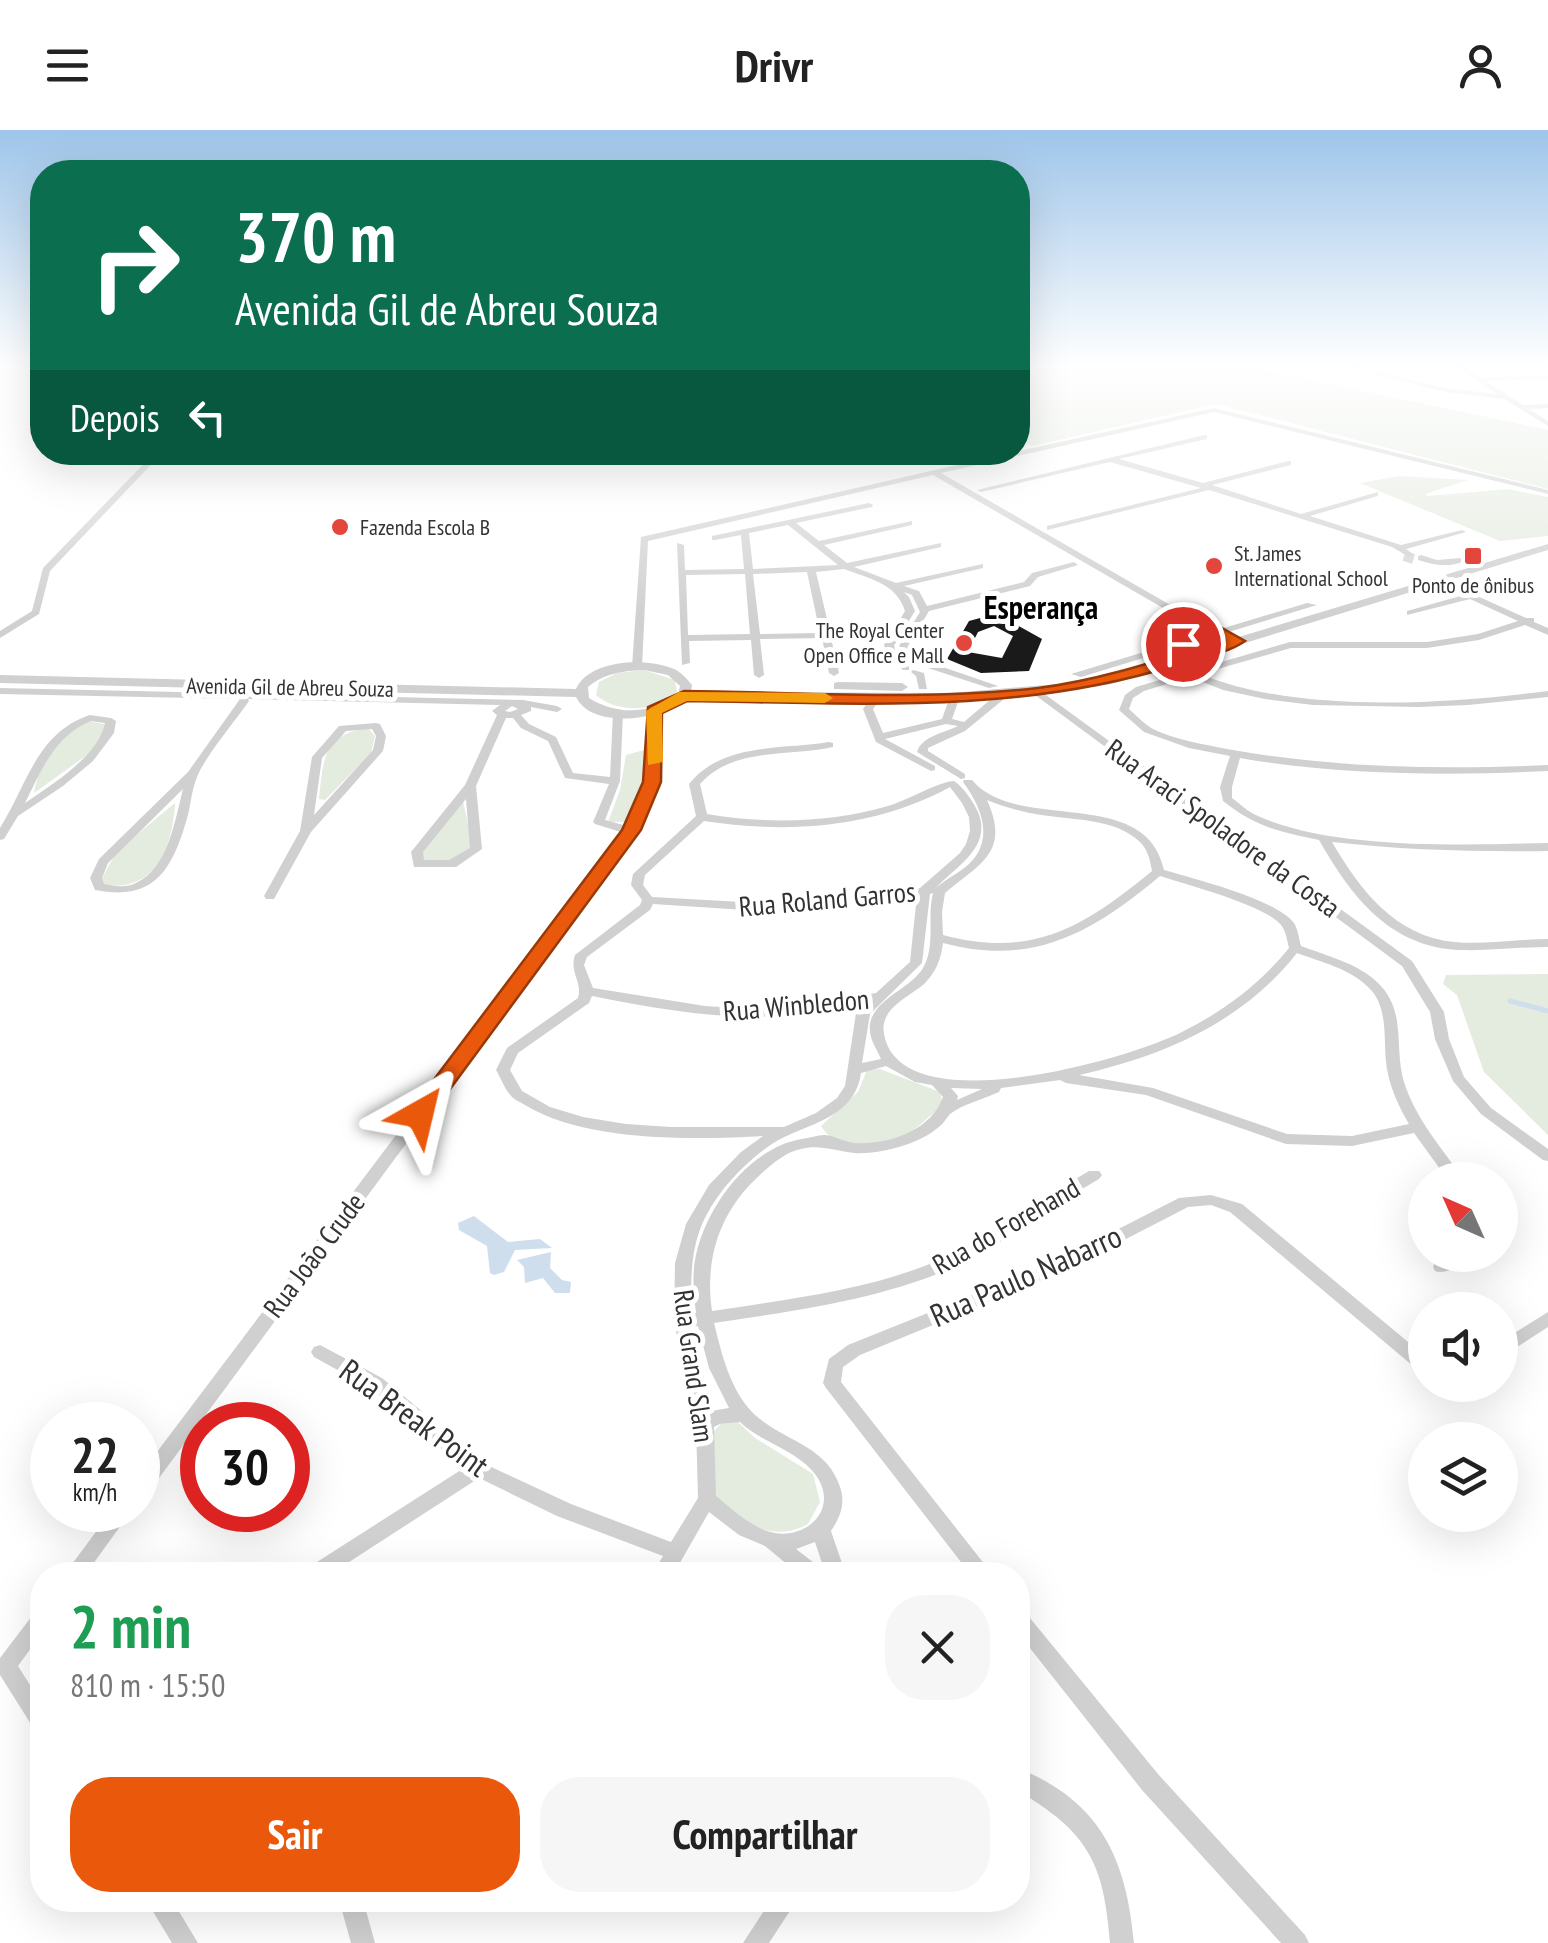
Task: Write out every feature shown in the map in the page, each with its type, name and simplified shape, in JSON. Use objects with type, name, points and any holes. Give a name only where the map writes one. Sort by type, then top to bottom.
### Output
[{"type":"street","points":[[981,490],[1146,451]]},
{"type":"street","points":[[1379,451],[1548,492]]},
{"type":"street","points":[[1140,452],[1195,480]]},
{"type":"street","points":[[1108,459],[1195,480],[1412,558],[1460,561],[1548,545]]},
{"type":"street","points":[[1050,528],[1288,463]]},
{"type":"street","points":[[0,635],[36,612],[46,570],[147,465]]},
{"type":"street","points":[[637,666],[644,538],[968,465]]},
{"type":"street","points":[[934,472],[1225,638]]},
{"type":"street","points":[[1297,518],[1376,494]]},
{"type":"street","points":[[715,538],[869,504]]},
{"type":"street","points":[[787,523],[846,567],[916,593],[924,609],[920,623],[908,634],[905,650],[918,667],[923,688]]},
{"type":"street","points":[[816,544],[909,523]]},
{"type":"street","points":[[745,532],[759,675]]},
{"type":"street","points":[[946,721],[960,693],[1039,692],[1111,680],[1225,638],[1412,558],[1462,532]]},
{"type":"street","points":[[816,544],[834,569],[889,585],[906,597],[910,616],[894,634],[889,645],[891,656],[997,692]]},
{"type":"street","points":[[680,545],[685,664]]},
{"type":"street","points":[[682,573],[834,569],[938,545]]},
{"type":"street","points":[[685,690],[672,672],[637,666],[599,673],[582,686],[580,693],[591,706],[618,713],[654,711],[685,690],[923,688],[997,692],[1225,638],[1443,579],[1501,555]]},
{"type":"street","points":[[924,609],[1027,584],[1034,575],[1074,565]]},
{"type":"street","points":[[900,584],[980,566]]},
{"type":"street","points":[[811,570],[834,673]]},
{"type":"street","points":[[1443,579],[1528,621]]},
{"type":"street","points":[[1410,613],[1471,596],[1548,630]]},
{"type":"street","points":[[1528,621],[1479,637],[1427,645],[1290,645],[1140,689],[1125,706],[1129,720],[1152,734],[1236,753],[1393,770],[1548,768]]},
{"type":"street","points":[[684,638],[908,634]]},
{"type":"street","points":[[1191,674],[1221,687],[1348,703],[1447,705],[1548,694]]},
{"type":"street","name":"Avenida Gil de Abreu Souza","points":[[0,679],[580,693]]},
{"type":"street","points":[[685,690],[954,699]]},
{"type":"street","points":[[946,1110],[951,1096],[934,1082],[889,1061],[877,1027],[894,998],[930,970],[939,938],[936,902],[941,889],[972,868],[987,846],[989,818],[959,783],[922,750],[934,737],[966,725],[997,692]]},
{"type":"street","name":"Rua Araci Spoladore da Costa","points":[[1039,692],[1407,964],[1437,1012],[1442,1039],[1458,1078],[1486,1111],[1548,1156]]},
{"type":"street","points":[[0,693],[512,709],[536,716]]},
{"type":"street","points":[[0,693],[557,709]]},
{"type":"street","points":[[0,836],[18,813],[44,754],[56,738],[74,724],[98,718],[116,698]]},
{"type":"street","points":[[874,699],[868,709],[879,738],[959,783],[1019,807],[1090,818],[1127,830],[1152,850],[1158,872]]},
{"type":"street","points":[[192,774],[172,852],[155,875],[121,890],[99,886],[96,878],[103,862],[192,774],[244,701]]},
{"type":"street","points":[[306,831],[317,757],[338,732],[363,724],[378,704]]},
{"type":"street","points":[[512,709],[525,726],[552,738],[570,776],[616,781]]},
{"type":"street","points":[[466,795],[476,849],[452,864],[418,864],[415,856],[422,842],[466,795],[512,709]]},
{"type":"street","name":"Rua João Crude","points":[[160,1462],[631,830],[652,782],[654,711]]},
{"type":"street","points":[[618,713],[616,781],[599,824],[631,830]]},
{"type":"street","points":[[18,813],[109,737],[113,724],[98,718]]},
{"type":"street","points":[[879,738],[946,721],[966,725]]},
{"type":"street","points":[[270,896],[306,831],[378,750],[381,732],[363,724]]},
{"type":"street","points":[[702,817],[693,786],[711,767],[739,757],[829,745]]},
{"type":"street","points":[[1236,753],[1226,787],[1232,805],[1266,825],[1323,837],[1548,847]]},
{"type":"street","points":[[702,817],[760,826],[817,821],[894,805],[959,783]]},
{"type":"street","points":[[924,890],[962,862],[976,837],[972,809],[959,783]]},
{"type":"street","points":[[27,794],[42,795]]},
{"type":"street","points":[[311,801],[332,802]]},
{"type":"street","points":[[163,802],[185,802]]},
{"type":"street","points":[[702,817],[640,874],[637,885],[648,900],[646,907],[581,954],[578,965],[587,991],[584,1000],[512,1051],[503,1070],[512,1089],[540,1105],[603,1126],[638,1133],[700,1135],[784,1130]]},
{"type":"street","points":[[1323,837],[1356,894],[1378,914],[1416,936],[1450,946],[1548,943]]},
{"type":"street","points":[[939,938],[988,951],[1040,946],[1103,917],[1158,872]]},
{"type":"street","points":[[1158,872],[1265,908],[1290,926],[1295,948]]},
{"type":"street","name":"Rua Roland Garros","points":[[648,900],[775,908],[941,889]]},
{"type":"street","name":"Rua Grand Slam","points":[[708,1499],[706,1424],[682,1322],[683,1263],[698,1214],[714,1189],[754,1151],[784,1130],[813,1119],[848,1093],[863,1013],[916,963],[924,890]]},
{"type":"street","points":[[934,1082],[978,1086],[1056,1077],[1167,1045],[1210,1022],[1272,977],[1295,948]]},
{"type":"street","points":[[1295,948],[1356,972],[1380,990],[1389,1013],[1394,1076],[1414,1128],[1441,1162]]},
{"type":"street","name":"Rua Winbledon","points":[[587,991],[668,1008],[730,1013],[800,1010],[876,997],[894,998]]},
{"type":"street","points":[[854,1070],[889,1061]]},
{"type":"street","points":[[1120,1061],[1126,1080],[1148,1091],[1286,1139],[1352,1142],[1414,1128]]},
{"type":"street","points":[[1056,1077],[1148,1091]]},
{"type":"street","name":"Rua Grand Slam","points":[[820,1528],[829,1518],[833,1494],[823,1472],[807,1455],[743,1414],[720,1380],[706,1318],[704,1254],[731,1196],[761,1164],[796,1142],[865,1150],[892,1147],[946,1110],[1009,1082]]},
{"type":"street","points":[[813,1119],[816,1132],[830,1144]]},
{"type":"street","points":[[700,1135],[754,1151]]},
{"type":"street","name":"Rua do Forehand","points":[[682,1322],[808,1306],[912,1278],[992,1239],[1094,1175]]},
{"type":"street","name":"Rua Paulo Nabarro","points":[[972,1562],[832,1384],[835,1364],[854,1350],[1058,1267],[1185,1202],[1211,1200],[1236,1208],[1408,1352]]},
{"type":"street","points":[[1518,1339],[1548,1318]]},
{"type":"street","name":"Rua Break Point","points":[[320,1352],[376,1383],[478,1469],[564,1510],[674,1552]]},
{"type":"street","points":[[706,1424],[716,1417],[743,1414]]},
{"type":"street","points":[[333,1562],[478,1469]]},
{"type":"street","points":[[669,1562],[708,1499],[730,1521],[772,1541],[799,1562]]},
{"type":"street","points":[[772,1541],[796,1541],[820,1528],[832,1562]]},
{"type":"street","points":[[84,1562],[106,1532]]},
{"type":"street","points":[[1030,1633],[1150,1782],[1297,1943]]},
{"type":"street","points":[[30,1634],[6,1666],[30,1703]]},
{"type":"street","points":[[1030,1785],[1062,1802],[1088,1826],[1105,1852],[1114,1880],[1122,1943]]},
{"type":"street","points":[[166,1912],[186,1943]]},
{"type":"street","points":[[354,1912],[363,1943]]},
{"type":"street","points":[[755,1943],[777,1912]]},
{"type":"shaded area","points":[[1398,451],[1548,451],[1548,489]]},
{"type":"shaded area","points":[[1399,476],[1468,480],[1425,494],[1428,496],[1508,489],[1548,497],[1548,536],[1500,541],[1360,483]]},
{"type":"shaded area","points":[[644,670],[675,680],[677,692],[659,704],[637,708],[615,705],[596,695],[599,682],[617,673]]},
{"type":"shaded area","points":[[89,721],[108,725],[94,750],[34,793],[52,750]]},
{"type":"shaded area","points":[[368,728],[375,736],[371,753],[325,800],[319,799],[328,751],[342,736]]},
{"type":"shaded area","points":[[644,750],[643,779],[635,806],[625,822],[608,822],[620,790],[626,755]]},
{"type":"shaded area","points":[[463,801],[473,847],[462,859],[429,864],[419,856]]},
{"type":"shaded area","points":[[175,803],[165,850],[148,875],[121,885],[103,884],[102,878],[117,851]]},
{"type":"shaded area","points":[[1548,974],[1548,1135],[1484,1072],[1457,995],[1443,984],[1446,975]]},
{"type":"shaded area","points":[[880,1069],[940,1092],[943,1105],[897,1140],[866,1145],[835,1139],[821,1126],[858,1092],[867,1070]]},
{"type":"shaded area","points":[[738,1422],[755,1438],[813,1474],[820,1502],[808,1524],[795,1530],[769,1531],[745,1522],[711,1500],[714,1431],[721,1424]]},
{"type":"water","points":[[474,1216],[508,1242],[540,1239],[552,1248],[515,1250],[504,1272],[494,1275],[490,1273],[487,1246],[459,1230],[458,1223]]},
{"type":"water","points":[[551,1252],[550,1268],[562,1280],[571,1282],[570,1293],[555,1293],[543,1278],[525,1283],[524,1267],[517,1260]]},
{"type":"building","name":"The Royal Center Open Office e Mall","points":[[1017,608],[1019,614],[1008,620],[1042,639],[1029,671],[981,673],[947,659],[969,621]],"holes":[[[994,626],[1013,636],[1002,658],[968,652],[978,632]]]},
{"type":"waterway","points":[[1510,1001],[1548,1011]]},
{"type":"tunnel","points":[[1404,556],[1417,560]]},
{"type":"slow traffic","points":[[655,762],[654,711],[684,696],[825,698]]},
{"type":"place","name":"Fazenda Escola B","points":[[340,527]]},
{"type":"place","name":"Ponto de ônibus","points":[[1473,556]]},
{"type":"place","name":"St. James International School","points":[[1214,566]]},
{"type":"place","name":"The Royal Center Open Office e Mall","points":[[964,643]]},
{"type":"district","name":"Esperança","points":[[1041,608]]},
{"type":"route","points":[[420,1114],[631,830],[652,782],[654,711],[684,696],[1000,697],[1111,680],[1237,641],[1222,633],[1183,644]]}]
